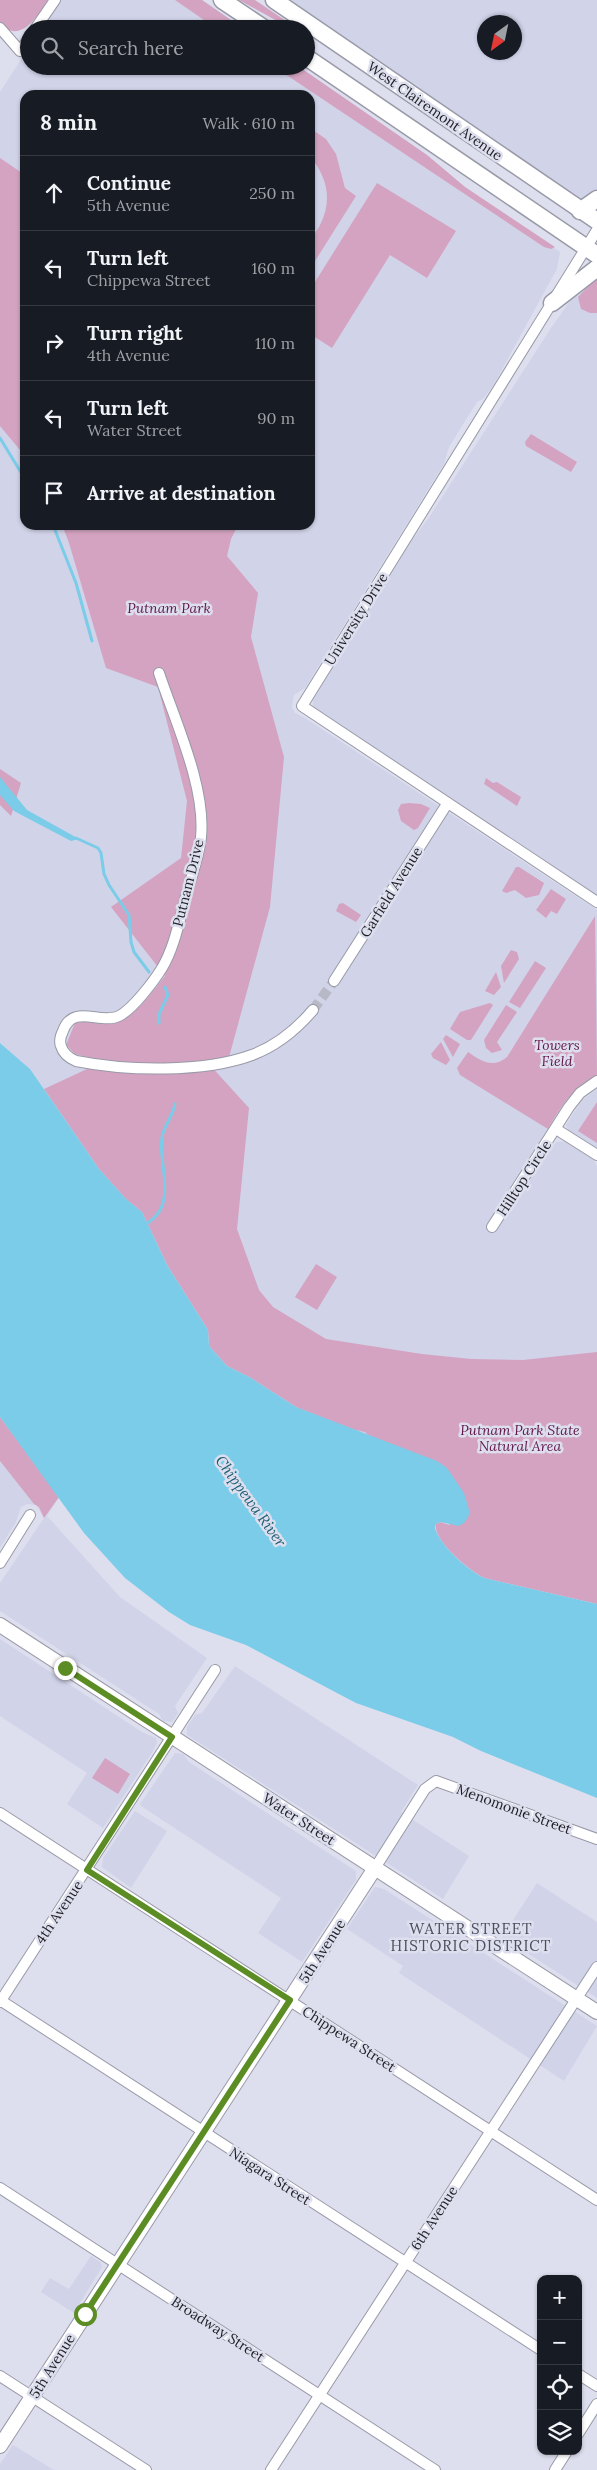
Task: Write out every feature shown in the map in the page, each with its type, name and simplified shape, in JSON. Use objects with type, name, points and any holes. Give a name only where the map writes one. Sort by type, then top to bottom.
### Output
[{"type":"main road","points":[[222,0],[251,20]]},
{"type":"main road","name":"West Clairemont Avenue","points":[[274,0],[303,20]]},
{"type":"main road","name":"West Clairemont Avenue","points":[[315,28],[597,221]]},
{"type":"main road","name":"West Clairemont Avenue","points":[[315,63],[593,249]]},
{"type":"main road","points":[[580,211],[597,199]]},
{"type":"main road","points":[[552,303],[597,268]]},
{"type":"main road","name":"Water Street","points":[[0,1626],[597,2012]]},
{"type":"main road","name":"5th Avenue","points":[[0,2446],[375,1868]]},
{"type":"street","points":[[41,20],[55,0]]},
{"type":"street","points":[[0,28],[20,51]]},
{"type":"street","name":"University Drive","points":[[597,230],[593,249],[552,303],[302,706],[597,902]]},
{"type":"street","name":"Putnam Drive","points":[[159,673],[198,788],[201,837],[169,954],[156,978],[120,1015],[113,1017],[80,1015],[66,1022],[60,1040],[62,1048],[65,1054],[76,1061],[113,1067],[147,1069],[200,1065],[241,1059],[270,1047],[292,1032],[313,1010]]},
{"type":"street","name":"Garfield Avenue","points":[[334,981],[447,804]]},
{"type":"street","name":"Hilltop Circle","points":[[492,1227],[580,1093],[597,1080]]},
{"type":"street","points":[[556,1129],[597,1155]]},
{"type":"street","points":[[0,1563],[30,1515]]},
{"type":"street","name":"4th Avenue","points":[[0,2001],[87,1870],[215,1670]]},
{"type":"street","name":"Menomonie Street","points":[[431,1783],[436,1781],[444,1783],[597,1839]]},
{"type":"street","name":"5th Avenue","points":[[375,1868],[425,1789],[431,1783]]},
{"type":"street","name":"Chippewa Street","points":[[0,1813],[597,2200]]},
{"type":"street","name":"6th Avenue","points":[[271,2470],[492,2132],[597,1967]]},
{"type":"street","name":"Niagara Street","points":[[0,2001],[537,2347]]},
{"type":"street","name":"Broadway Street","points":[[0,2188],[435,2470]]},
{"type":"street","points":[[0,2376],[146,2470]]},
{"type":"street","points":[[582,2377],[597,2386]]},
{"type":"street","points":[[582,2428],[597,2404]]},
{"type":"street","points":[[555,2470],[564,2455]]},
{"type":"shaded area","points":[[60,0],[202,0],[231,20],[47,20]]},
{"type":"shaded area","points":[[291,0],[597,0],[597,209],[363,52]]},
{"type":"shaded area","points":[[20,61],[20,75],[311,75],[427,155],[465,187],[560,252],[557,269],[493,386],[483,399],[477,402],[449,447],[444,464],[305,688],[294,695],[292,707],[295,713],[597,910],[597,1075],[579,1085],[571,1094],[538,1146],[548,1153],[556,1142],[566,1141],[593,1158],[597,1166],[597,1604],[296,1407],[99,1169],[30,1069],[0,1043],[0,92]]},
{"type":"shaded area","points":[[597,273],[597,895],[313,709],[313,700],[410,542],[428,519],[551,328],[577,291]]},
{"type":"shaded area","points":[[597,1089],[597,1150],[569,1132],[566,1125],[582,1100]]},
{"type":"shaded area","points":[[0,1417],[59,1497],[47,1516],[120,1597],[207,1658],[175,1706],[178,1713],[172,1722],[163,1721],[159,1714],[0,1611],[0,1583],[44,1518],[36,1505],[27,1504],[21,1507],[16,1522],[0,1548]]},
{"type":"shaded area","points":[[0,1639],[142,1732],[156,1738],[157,1743],[153,1751],[103,1828],[67,1804],[87,1773],[0,1716]]},
{"type":"shaded area","points":[[235,1666],[418,1785],[401,1812],[469,1856],[443,1899],[187,1735],[187,1727],[195,1715],[202,1713]]},
{"type":"shaded area","points":[[175,1753],[183,1754],[189,1762],[356,1871],[356,1880],[302,1962],[258,1933],[281,1898],[141,1806],[140,1804]]},
{"type":"shaded area","points":[[135,1811],[167,1831],[131,1888],[102,1867],[103,1858]]},
{"type":"shaded area","points":[[537,1883],[597,1922],[597,1998],[502,1937]]},
{"type":"shaded area","points":[[375,1887],[384,1889],[597,2026],[564,2081],[399,1973],[403,1966],[347,1929]]},
{"type":"shaded area","points":[[91,2256],[101,2263],[102,2267],[74,2313],[41,2292],[50,2278],[69,2289]]},
{"type":"shaded area","points":[[13,2445],[54,2470],[0,2470],[0,2464]]},
{"type":"green space","points":[[0,0],[48,0],[34,20],[20,20],[20,30],[7,29],[0,23]]},
{"type":"green space","points":[[175,0],[202,0],[231,20],[204,20]]},
{"type":"green space","points":[[239,0],[255,0],[285,20],[275,20]]},
{"type":"green space","points":[[286,75],[311,75],[427,155],[465,187],[555,247],[551,249],[544,247],[315,94],[315,90],[309,90]]},
{"type":"green space","points":[[315,131],[326,139],[336,154],[345,188],[356,196],[315,261],[315,233],[324,216],[327,198],[324,180],[316,164]]},
{"type":"green space","points":[[0,158],[20,172],[20,450],[0,426]]},
{"type":"green space","points":[[377,183],[456,231],[427,278],[390,255],[332,348],[315,337],[315,282]]},
{"type":"green space","points":[[597,277],[597,313],[590,313],[581,309],[578,297]]},
{"type":"green space","points":[[531,434],[577,462],[571,472],[526,446],[525,442]]},
{"type":"green space","name":"Putnam Park","points":[[64,530],[236,530],[227,556],[258,593],[251,637],[284,757],[270,907],[228,1061],[209,1064],[249,1108],[237,1229],[259,1290],[273,1307],[326,1339],[422,1354],[471,1359],[523,1360],[597,1352],[597,1604],[484,1578],[462,1562],[446,1546],[436,1531],[436,1524],[440,1522],[450,1525],[365,1432],[351,1429],[296,1407],[251,1378],[227,1366],[209,1346],[208,1330],[167,1265],[142,1212],[126,1199],[99,1169],[44,1089],[87,1069],[91,1058],[75,1054],[66,1045],[75,1023],[118,1023],[133,1013],[148,998],[165,976],[111,907],[181,858],[187,801],[158,687],[106,668]]},
{"type":"green space","points":[[0,769],[21,783],[11,816],[0,805]]},
{"type":"green space","points":[[486,778],[493,783],[497,782],[521,797],[517,806],[484,784]]},
{"type":"green space","points":[[401,804],[421,804],[430,808],[418,828],[414,830],[401,821],[398,810]]},
{"type":"green space","points":[[516,867],[544,883],[539,895],[526,898],[515,890],[506,893],[502,891]]},
{"type":"green space","points":[[551,889],[566,899],[557,914],[551,911],[546,918],[536,910]]},
{"type":"green space","points":[[343,903],[361,915],[356,922],[336,911],[339,904]]},
{"type":"green space","name":"Towers Field","points":[[595,916],[597,1075],[588,1080],[568,1098],[548,1129],[460,1075],[457,1068],[468,1052],[482,1061],[492,1063],[502,1061],[507,1057]]},
{"type":"green space","points":[[511,950],[517,952],[519,959],[504,983],[501,966]]},
{"type":"green space","points":[[535,961],[546,968],[520,1008],[509,1002]]},
{"type":"green space","points":[[496,972],[501,987],[494,995],[485,991]]},
{"type":"green space","points":[[490,1003],[493,1005],[471,1040],[467,1040],[450,1029],[460,1012]]},
{"type":"green space","points":[[506,1005],[517,1012],[497,1042],[502,1050],[492,1053],[486,1048],[484,1040]]},
{"type":"green space","points":[[446,1035],[460,1044],[453,1057],[443,1039]]},
{"type":"green space","points":[[441,1042],[450,1060],[446,1065],[433,1058],[431,1054]]},
{"type":"green space","points":[[597,1102],[597,1143],[578,1131]]},
{"type":"green space","points":[[316,1264],[337,1277],[317,1310],[295,1297]]},
{"type":"green space","points":[[0,1417],[59,1497],[44,1518],[39,1507],[34,1504],[0,1461]]},
{"type":"green space","points":[[105,1758],[130,1774],[118,1794],[92,1778]]},
{"type":"water","points":[[0,777],[27,810],[79,839],[71,841],[14,811],[0,795]]},
{"type":"water","name":"Chippewa River","points":[[0,1043],[30,1069],[99,1169],[126,1199],[142,1212],[167,1265],[208,1330],[209,1346],[227,1366],[251,1378],[296,1407],[437,1461],[447,1468],[464,1493],[470,1513],[465,1522],[459,1526],[440,1522],[436,1524],[435,1528],[448,1550],[484,1578],[597,1604],[597,1798],[481,1751],[453,1737],[356,1703],[246,1645],[190,1625],[169,1612],[125,1578],[84,1533],[0,1417]]},
{"type":"waterway","points":[[0,438],[20,471]]},
{"type":"waterway","points":[[55,530],[76,583],[92,641]]},
{"type":"waterway","points":[[76,838],[98,848],[101,853],[104,874],[129,915],[131,942],[134,952],[149,972]]},
{"type":"waterway","points":[[159,1023],[159,1014],[168,995],[165,987]]},
{"type":"waterway","points":[[144,1225],[155,1217],[162,1206],[165,1182],[161,1144],[163,1133],[175,1104]]},
{"type":"tunnel","points":[[313,1010],[334,981]]},
{"type":"district","name":"WATER STREET HISTORIC DISTRICT","points":[[471,1936]]},
{"type":"route","points":[[65,1668],[172,1737],[87,1870],[290,2000],[85,2314]]},
{"type":"park label","name":"Putnam Park State Natural Area","points":[[520,1438]]}]
